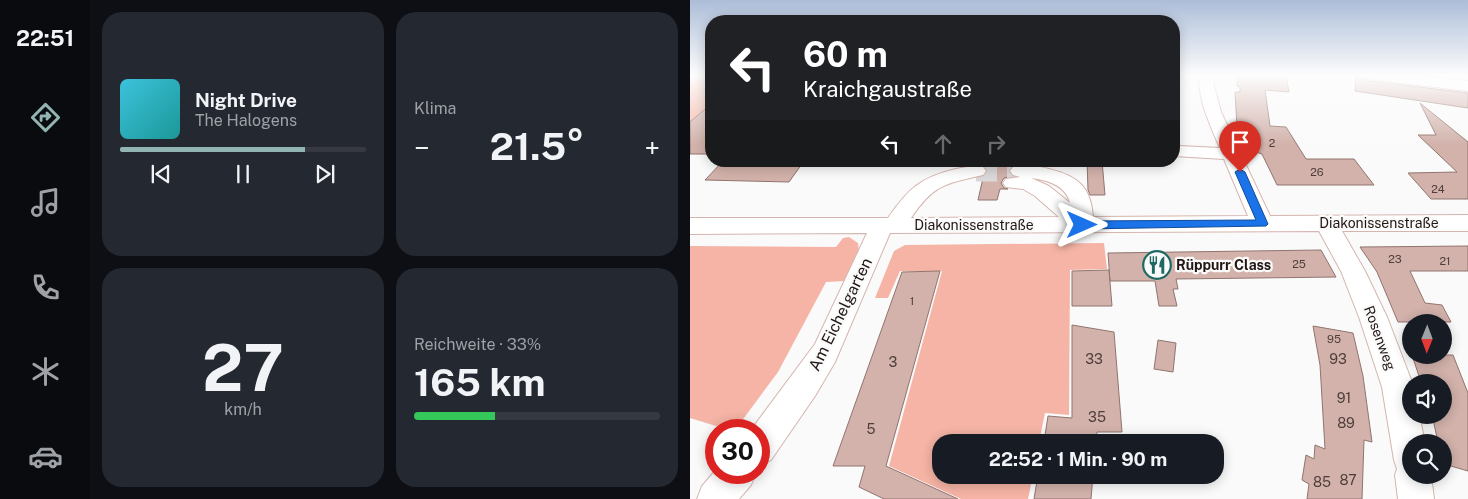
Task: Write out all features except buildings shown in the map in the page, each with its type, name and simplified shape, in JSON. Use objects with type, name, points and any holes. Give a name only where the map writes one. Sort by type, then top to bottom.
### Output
[{"type":"street","points":[[1209,98],[1212,112],[1262,224]]},
{"type":"street","points":[[1180,152],[1232,154]]},
{"type":"street","points":[[888,225],[940,194],[979,177]]},
{"type":"street","points":[[1016,177],[1042,191],[1082,225]]},
{"type":"street","name":"Rosenweg","points":[[1326,223],[1353,271],[1385,352],[1398,387],[1406,434]]},
{"type":"street","name":"Diakonissenstraße","points":[[690,226],[1468,223]]},
{"type":"street","name":"Am Eichelgarten","points":[[770,433],[825,353],[888,225]]},
{"type":"street","points":[[714,499],[727,484]]},
{"type":"street","points":[[1414,484],[1416,499]]},
{"type":"shaded area","points":[[690,98],[705,98],[705,109],[690,122]]},
{"type":"shaded area","points":[[849,237],[858,243],[859,253],[845,281],[826,282],[778,372],[743,419],[705,419],[705,423],[690,418],[690,246],[836,247],[843,238]]},
{"type":"shaded area","points":[[1104,243],[1107,269],[1070,270],[1069,415],[1045,413],[1041,434],[932,434],[932,484],[1031,484],[1028,499],[961,499],[889,466],[942,271],[900,271],[888,298],[875,298],[894,251],[905,245]]},
{"type":"tunnel","points":[[976,171],[1020,171]]},
{"type":"place","name":"Rüppurr Class","points":[[1157,265]]},
{"type":"route","points":[[1082,225],[1262,224],[1240,172]]}]
